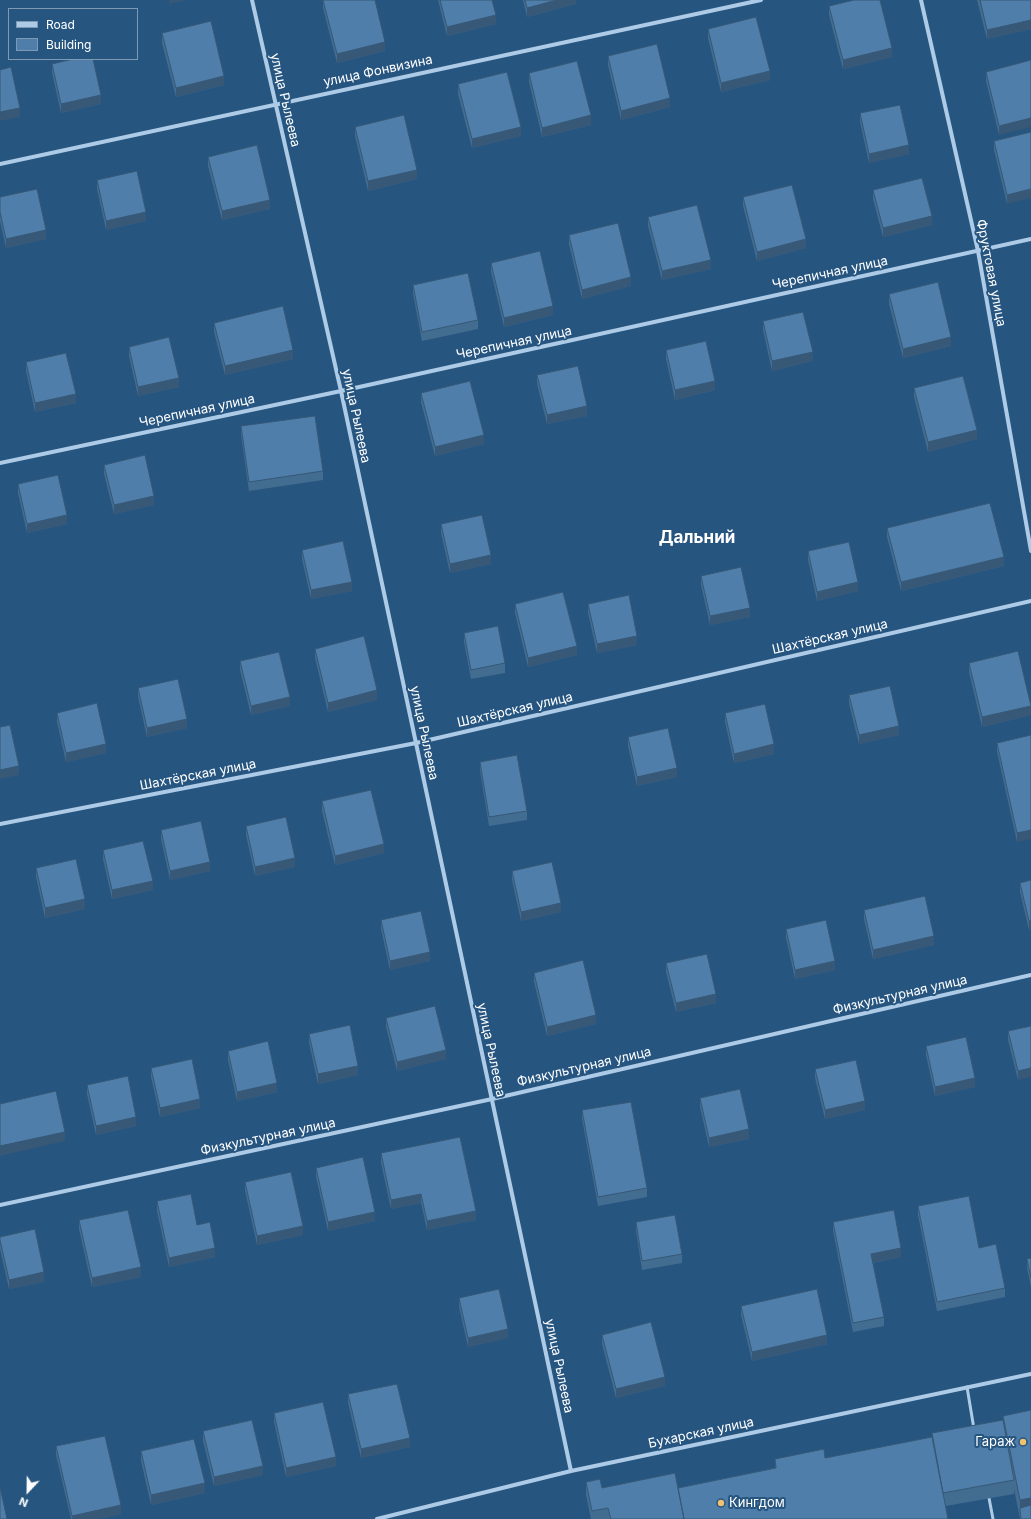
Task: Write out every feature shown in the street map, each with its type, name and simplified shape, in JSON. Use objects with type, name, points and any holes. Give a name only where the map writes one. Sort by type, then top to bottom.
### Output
[{"type":"street","name":"улица Рылеева","points":[[252,0],[341,391],[571,1471]]},
{"type":"street","name":"улица Фонвизина","points":[[0,164],[276,103],[761,0]]},
{"type":"street","name":"Фруктовая улица","points":[[921,0],[978,251],[1031,551]]},
{"type":"street","name":"Черепичная улица","points":[[0,463],[341,391],[1031,239]]},
{"type":"street","name":"Шахтёрская улица","points":[[0,824],[416,743],[1031,601]]},
{"type":"street","name":"Физкультурная улица","points":[[0,1205],[492,1099],[1031,975]]},
{"type":"street","name":"Бухарская улица","points":[[377,1519],[571,1471],[1031,1374]]},
{"type":"lane","points":[[967,1387],[975,1431]]},
{"type":"lane","points":[[989,1498],[992,1519]]},
{"type":"building","points":[[323,0],[375,0],[385,42],[337,54]]},
{"type":"building","points":[[440,0],[492,0],[496,15],[447,27]]},
{"type":"building","points":[[525,0],[557,0],[527,8]]},
{"type":"building","points":[[854,0],[880,0],[892,48],[843,60],[829,6]]},
{"type":"building","points":[[980,0],[1031,0],[1031,20],[987,30]]},
{"type":"building","points":[[756,17],[770,71],[721,83],[708,29]]},
{"type":"building","points":[[211,21],[224,76],[176,88],[162,33]]},
{"type":"building","points":[[657,44],[670,98],[621,111],[608,56]]},
{"type":"building","points":[[69,60],[93,60],[101,95],[61,104],[52,64]]},
{"type":"building","points":[[1031,60],[1031,118],[999,126],[986,72]]},
{"type":"building","points":[[577,61],[591,115],[542,128],[529,73]]},
{"type":"building","points":[[11,67],[20,108],[0,112],[0,70]]},
{"type":"building","points":[[507,72],[521,127],[472,139],[458,84]]},
{"type":"building","points":[[900,105],[909,145],[869,154],[860,113]]},
{"type":"building","points":[[404,115],[417,170],[368,181],[355,127]]},
{"type":"building","points":[[1031,132],[1031,189],[1007,195],[994,141]]},
{"type":"building","points":[[257,145],[270,200],[222,211],[208,157]]},
{"type":"building","points":[[137,171],[146,212],[106,221],[97,180]]},
{"type":"building","points":[[922,178],[932,216],[883,228],[873,190]]},
{"type":"building","points":[[792,185],[806,239],[757,252],[743,197]]},
{"type":"building","points":[[37,189],[46,230],[6,239],[0,212],[0,197]]},
{"type":"building","points":[[697,205],[711,260],[662,271],[648,217]]},
{"type":"building","points":[[618,223],[631,277],[582,290],[569,235]]},
{"type":"building","points":[[540,251],[553,306],[504,318],[491,263]]},
{"type":"building","points":[[468,273],[478,320],[422,332],[413,285]]},
{"type":"building","points":[[938,282],[951,337],[903,349],[889,294]]},
{"type":"building","points":[[283,306],[293,350],[225,366],[214,323]]},
{"type":"building","points":[[803,312],[813,352],[772,361],[763,321]]},
{"type":"building","points":[[169,337],[179,378],[138,387],[129,347]]},
{"type":"building","points":[[706,341],[715,381],[675,390],[666,350]]},
{"type":"building","points":[[66,353],[76,394],[35,403],[26,362]]},
{"type":"building","points":[[578,366],[587,406],[547,415],[537,375]]},
{"type":"building","points":[[963,376],[977,430],[928,442],[914,388]]},
{"type":"building","points":[[470,381],[484,435],[435,447],[421,393]]},
{"type":"building","points":[[315,416],[323,471],[249,482],[241,426]]},
{"type":"building","points":[[145,455],[154,496],[114,505],[104,465]]},
{"type":"building","points":[[58,475],[67,515],[27,524],[18,484]]},
{"type":"building","points":[[990,503],[1004,557],[901,582],[887,528]]},
{"type":"building","points":[[482,515],[491,555],[450,564],[441,524]]},
{"type":"building","points":[[343,541],[352,582],[311,590],[302,550]]},
{"type":"building","points":[[849,542],[858,582],[817,592],[808,551]]},
{"type":"building","points":[[741,567],[750,608],[710,616],[701,576]]},
{"type":"building","points":[[563,592],[577,646],[528,658],[515,604]]},
{"type":"building","points":[[629,595],[637,636],[597,644],[588,604]]},
{"type":"building","points":[[498,626],[505,663],[471,670],[464,633]]},
{"type":"building","points":[[364,636],[377,690],[328,703],[315,649]]},
{"type":"building","points":[[1018,651],[1031,706],[982,717],[969,663]]},
{"type":"building","points":[[279,652],[290,697],[251,706],[240,661]]},
{"type":"building","points":[[178,679],[187,719],[147,728],[138,688]]},
{"type":"building","points":[[890,686],[899,726],[859,735],[849,695]]},
{"type":"building","points":[[97,703],[106,744],[66,753],[57,713]]},
{"type":"building","points":[[765,704],[774,744],[734,754],[725,713]]},
{"type":"building","points":[[10,725],[19,766],[0,770],[0,727]]},
{"type":"building","points":[[668,728],[677,768],[637,777],[628,737]]},
{"type":"building","points":[[1031,735],[1031,830],[1017,833],[997,743]]},
{"type":"building","points":[[517,755],[527,811],[489,817],[480,762]]},
{"type":"building","points":[[371,790],[384,844],[335,856],[322,801]]},
{"type":"building","points":[[286,817],[295,858],[255,867],[246,826]]},
{"type":"building","points":[[201,821],[210,862],[170,871],[161,830]]},
{"type":"building","points":[[143,841],[153,881],[112,890],[103,850]]},
{"type":"building","points":[[76,859],[85,899],[45,908],[36,868]]},
{"type":"building","points":[[552,862],[561,903],[521,912],[512,871]]},
{"type":"building","points":[[1031,880],[1031,921],[1029,921],[1020,883]]},
{"type":"building","points":[[925,896],[934,936],[873,950],[864,910]]},
{"type":"building","points":[[421,911],[430,952],[390,961],[381,920]]},
{"type":"building","points":[[826,920],[835,961],[795,970],[786,929]]},
{"type":"building","points":[[707,954],[716,994],[676,1003],[666,963]]},
{"type":"building","points":[[583,960],[596,1015],[547,1027],[534,973]]},
{"type":"building","points":[[435,1006],[446,1050],[397,1062],[386,1018]]},
{"type":"building","points":[[350,1025],[358,1066],[318,1074],[309,1034]]},
{"type":"building","points":[[1031,1026],[1031,1068],[1018,1071],[1008,1031]]},
{"type":"building","points":[[966,1037],[975,1078],[935,1087],[926,1046]]},
{"type":"building","points":[[268,1041],[277,1083],[237,1092],[228,1051]]},
{"type":"building","points":[[192,1059],[200,1099],[160,1108],[151,1068]]},
{"type":"building","points":[[856,1060],[865,1101],[825,1110],[815,1069]]},
{"type":"building","points":[[128,1076],[136,1117],[96,1126],[87,1085]]},
{"type":"building","points":[[740,1089],[749,1129],[709,1138],[700,1098]]},
{"type":"building","points":[[56,1091],[65,1132],[0,1146],[0,1104]]},
{"type":"building","points":[[631,1102],[647,1188],[598,1197],[582,1110]]},
{"type":"building","points":[[460,1137],[476,1211],[427,1221],[421,1194],[391,1200],[381,1153]]},
{"type":"building","points":[[363,1157],[375,1212],[328,1222],[316,1168]]},
{"type":"building","points":[[291,1172],[303,1226],[257,1236],[245,1182]]},
{"type":"building","points":[[191,1194],[197,1225],[210,1222],[215,1248],[169,1258],[157,1201]]},
{"type":"building","points":[[969,1196],[979,1248],[996,1244],[1005,1288],[937,1302],[918,1206]]},
{"type":"building","points":[[128,1210],[141,1267],[92,1278],[79,1220]]},
{"type":"building","points":[[894,1210],[901,1248],[871,1254],[884,1317],[853,1323],[833,1222]]},
{"type":"building","points":[[675,1215],[682,1254],[642,1261],[636,1222]]},
{"type":"building","points":[[35,1229],[44,1272],[9,1280],[0,1237]]},
{"type":"building","points":[[1031,1258],[1031,1278],[1027,1259]]},
{"type":"building","points":[[499,1289],[508,1329],[468,1338],[459,1298]]},
{"type":"building","points":[[817,1289],[827,1335],[752,1352],[741,1306]]},
{"type":"building","points":[[651,1322],[665,1377],[616,1389],[602,1335]]},
{"type":"building","points":[[397,1384],[410,1438],[361,1449],[348,1394]]},
{"type":"building","points":[[323,1402],[336,1457],[286,1468],[274,1413]]},
{"type":"building","points":[[1031,1410],[1031,1498],[1020,1500],[1003,1416]]},
{"type":"building","points":[[252,1420],[263,1466],[214,1477],[203,1431]]},
{"type":"building","points":[[1003,1420],[1014,1480],[943,1493],[932,1433]]},
{"type":"building","points":[[105,1436],[121,1505],[72,1516],[56,1446]]},
{"type":"building","points":[[932,1437],[948,1519],[684,1519],[678,1488],[776,1468],[775,1459],[824,1449],[825,1458]]},
{"type":"building","points":[[194,1439],[205,1483],[151,1495],[141,1451]]},
{"type":"building","points":[[675,1473],[684,1519],[611,1519],[608,1508],[592,1511],[586,1482],[600,1479],[602,1488]]},
{"type":"building","points":[[0,1487],[7,1519],[0,1519]]},
{"type":"building","points":[[1031,1505],[1031,1519],[1021,1519],[1020,1508]]},
{"type":"place","name":"Гараж","points":[[1023,1442]]},
{"type":"place","name":"Кингдом","points":[[721,1503]]},
{"type":"district","name":"Дальний","points":[[697,538]]}]
